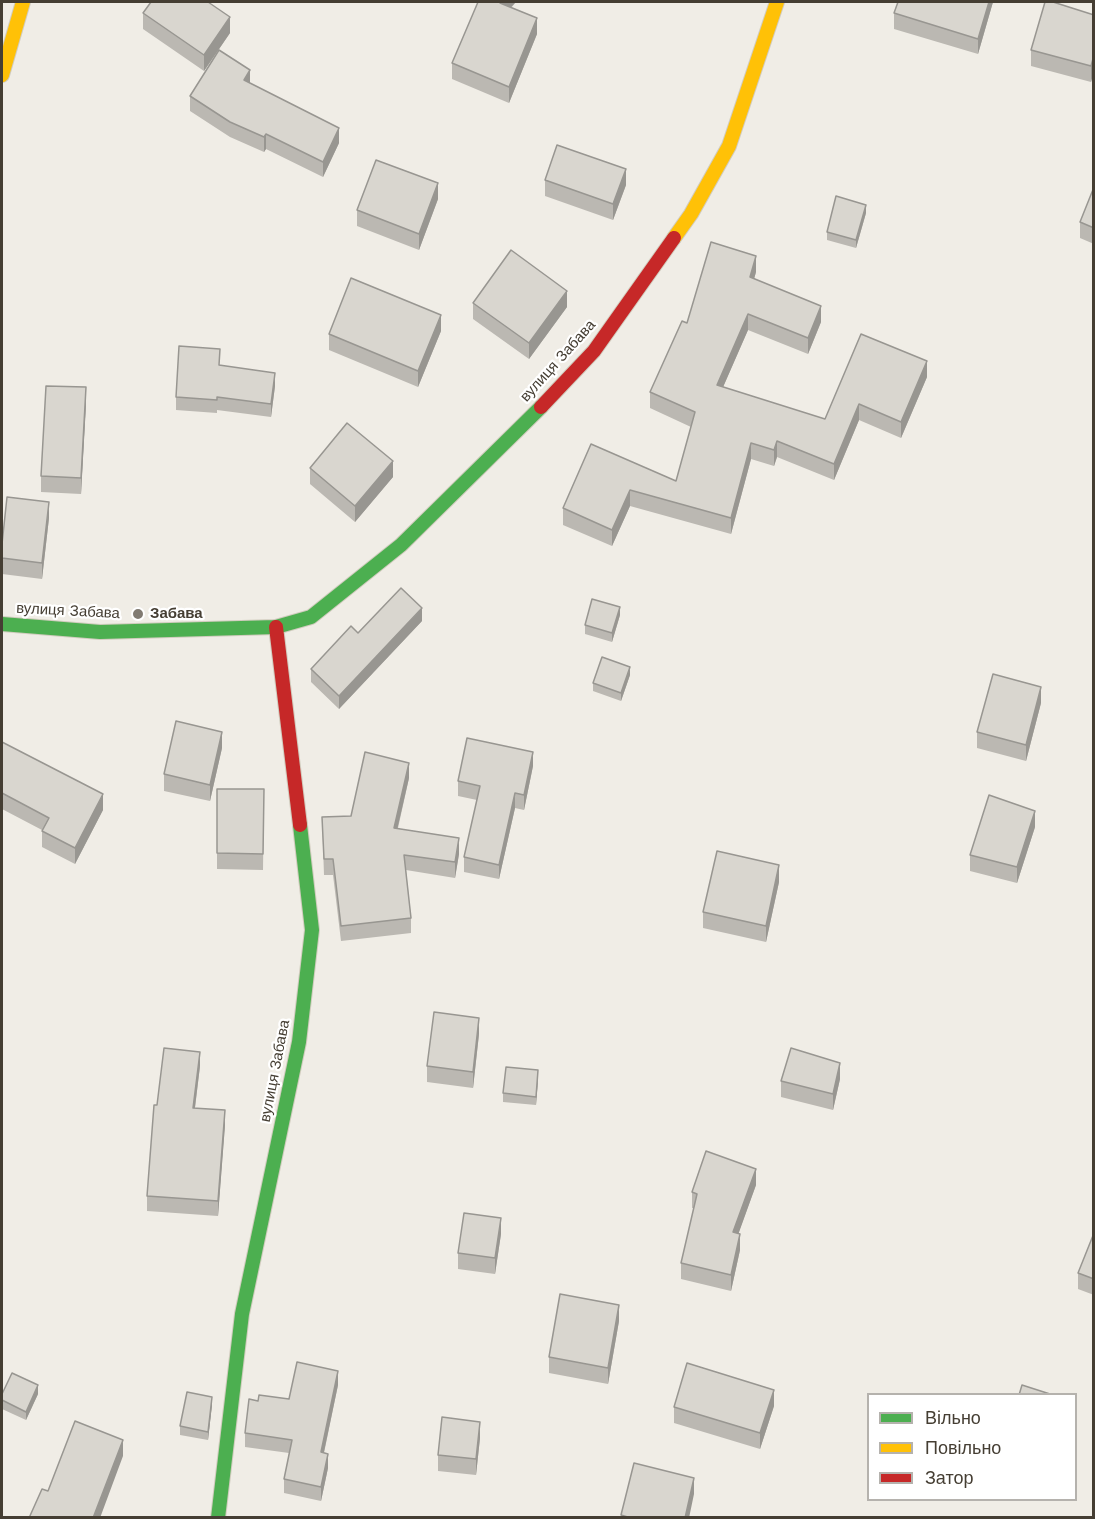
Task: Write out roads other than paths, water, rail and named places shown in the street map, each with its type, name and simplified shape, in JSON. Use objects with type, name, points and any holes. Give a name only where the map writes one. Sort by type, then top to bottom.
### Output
[{"type":"street","points":[[2,75],[23,2]]},
{"type":"street","name":"вулиця Забава","points":[[2,624],[100,632],[276,627],[311,617],[401,545],[553,395],[594,351],[691,214],[729,146],[777,2]]},
{"type":"street","name":"вулиця Забава","points":[[218,1518],[242,1314],[299,1042],[312,930],[276,627]]},
{"type":"place","name":"Забава","points":[[138,614]]}]
